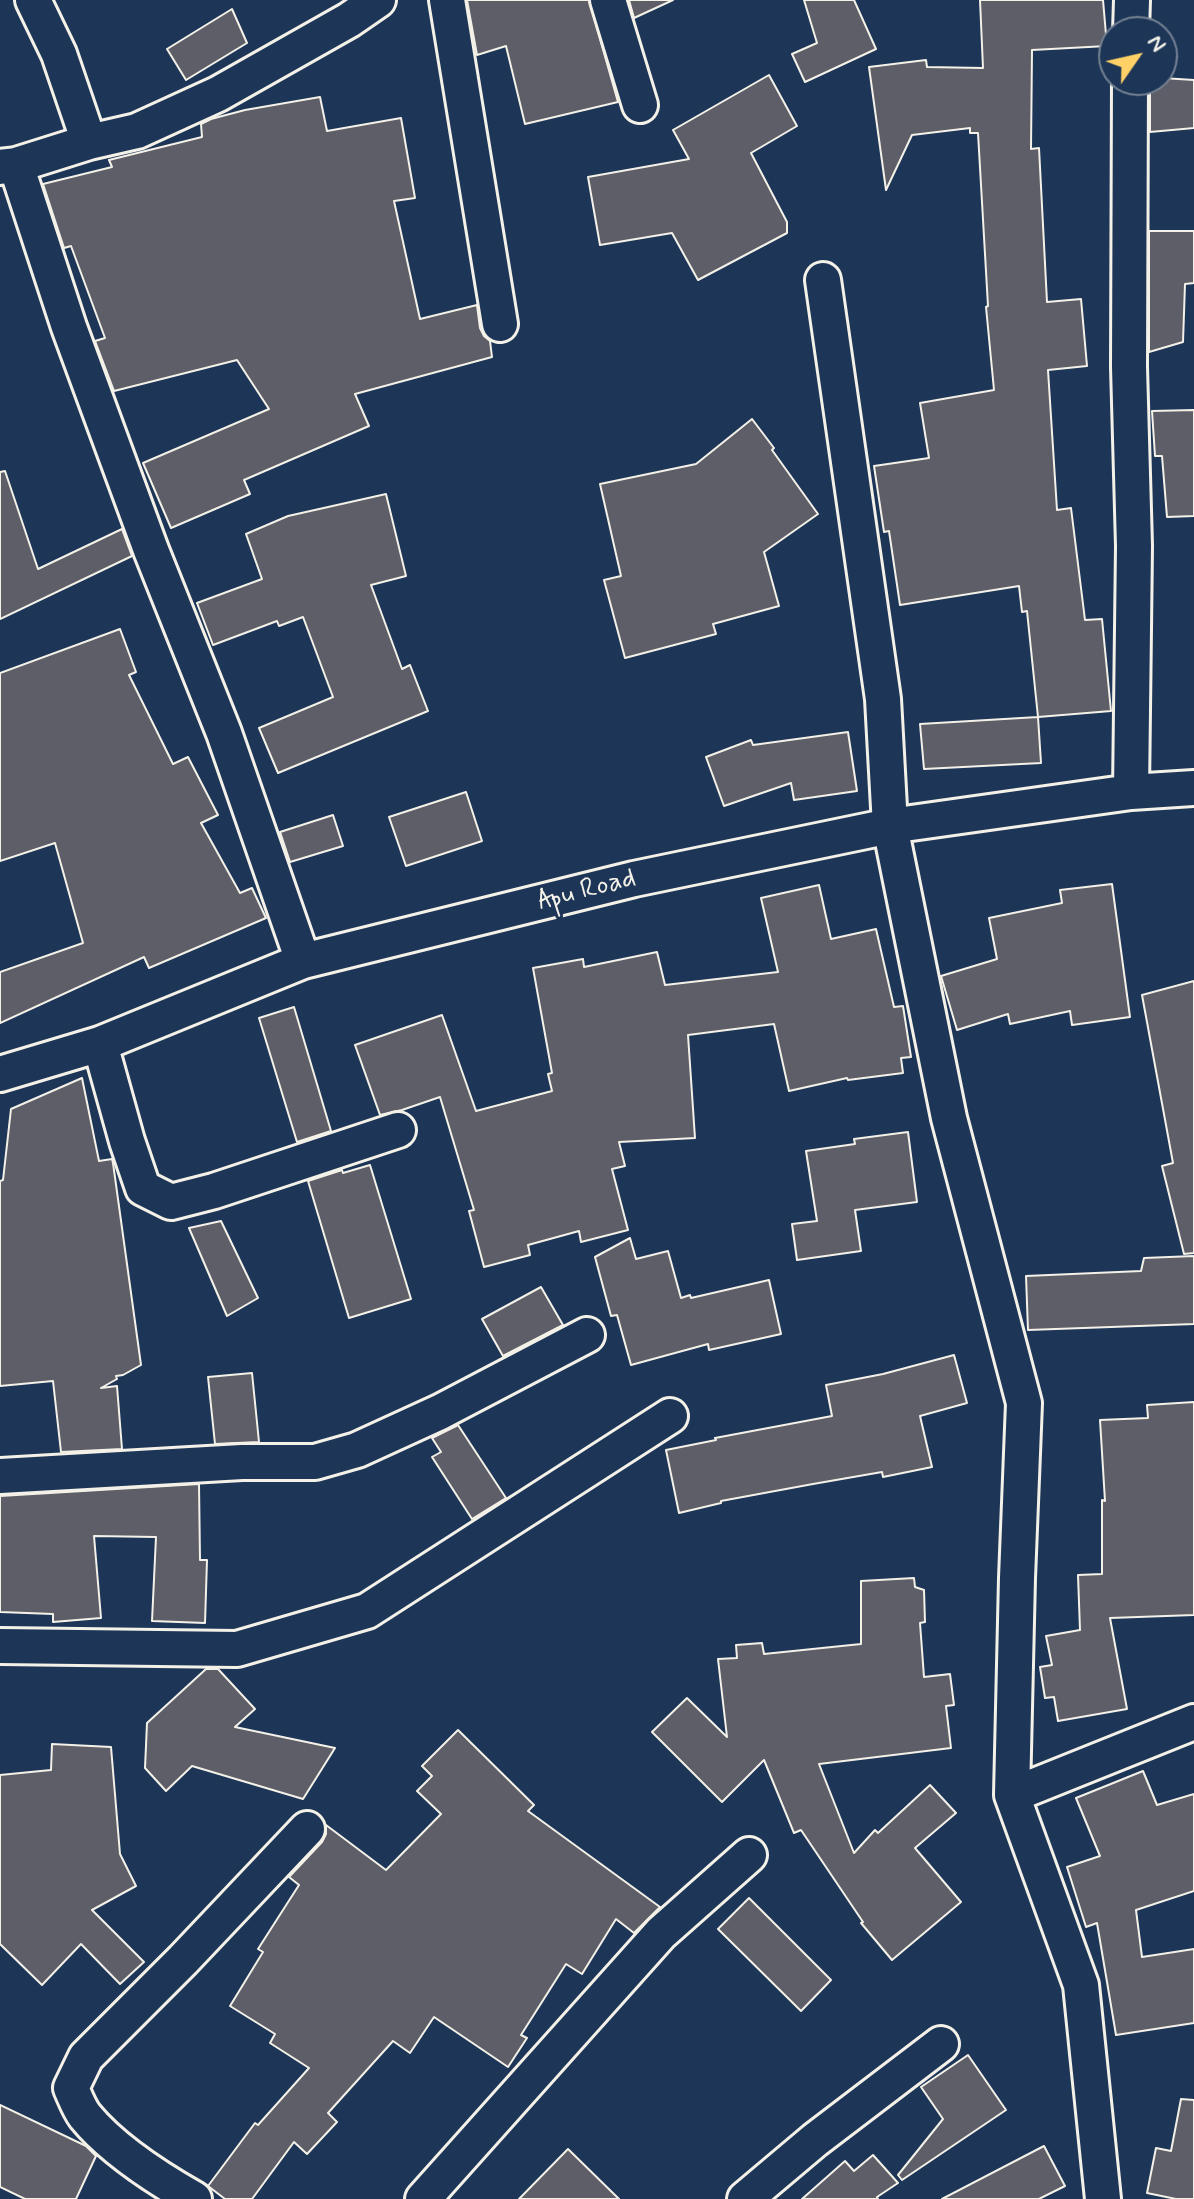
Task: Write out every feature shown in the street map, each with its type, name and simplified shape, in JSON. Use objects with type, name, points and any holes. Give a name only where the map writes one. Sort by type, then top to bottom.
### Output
[{"type":"street","points":[[33,0],[59,54],[89,142]]},
{"type":"street","points":[[303,961],[224,733],[151,550],[8,166],[137,131],[218,94],[342,10],[378,0]]},
{"type":"street","points":[[447,0],[500,324]]},
{"type":"street","points":[[608,0],[640,105]]},
{"type":"street","points":[[1130,96],[1129,367],[1134,546],[1131,792]]},
{"type":"street","points":[[823,280],[883,699],[890,826],[949,1118],[1024,1403],[1012,1795],[1081,1985],[1103,2199]]},
{"type":"street","name":"Apu Road","points":[[0,1074],[100,1044],[303,961],[634,879],[890,826],[1131,792],[1194,788]]},
{"type":"street","points":[[100,1044],[143,1188],[171,1202],[214,1191],[398,1130]]},
{"type":"street","points":[[0,1476],[242,1462],[315,1462],[357,1450],[440,1412],[587,1335]]},
{"type":"street","points":[[0,1646],[237,1649],[367,1611],[670,1416]]},
{"type":"street","points":[[1012,1795],[1194,1722]]},
{"type":"street","points":[[194,2199],[120,2150],[83,2115],[71,2088],[86,2057],[307,1829]]},
{"type":"street","points":[[423,2199],[661,1933],[749,1855]]},
{"type":"street","points":[[745,2199],[815,2140],[941,2044]]},
{"type":"building","points":[[467,0],[589,0],[618,102],[525,124],[506,46],[477,55]]},
{"type":"building","points":[[629,0],[673,0],[634,18]]},
{"type":"building","points":[[804,0],[854,0],[876,49],[805,82],[792,54],[817,43]]},
{"type":"building","points":[[980,0],[1103,0],[1104,16],[1098,16],[1098,46],[1032,50],[1031,149],[1039,148],[1047,302],[1081,299],[1087,366],[1048,370],[1057,510],[1071,508],[1085,620],[1102,619],[1111,711],[1038,717],[1027,611],[1022,612],[1019,586],[900,605],[889,531],[884,532],[874,466],[929,458],[920,403],[994,390],[986,307],[978,133],[970,133],[970,128],[912,135],[886,190],[869,67],[926,60],[927,67],[983,68]]},
{"type":"building","points":[[232,9],[247,43],[186,80],[167,49]]},
{"type":"building","points":[[769,75],[797,126],[751,153],[787,222],[787,233],[698,280],[672,233],[600,245],[588,177],[689,159],[673,130]]},
{"type":"building","points":[[1178,79],[1194,80],[1194,128],[1150,132],[1150,96],[1178,96]]},
{"type":"building","points":[[320,97],[327,131],[401,118],[415,198],[394,201],[420,319],[477,305],[480,328],[490,341],[492,357],[355,394],[369,426],[244,480],[250,494],[171,528],[143,463],[269,409],[237,360],[114,391],[95,341],[105,338],[71,246],[64,248],[43,184],[112,167],[109,160],[202,137],[201,124],[211,119]]},
{"type":"building","points":[[1149,231],[1194,231],[1194,283],[1185,284],[1183,342],[1149,352]]},
{"type":"building","points":[[1194,410],[1194,516],[1167,517],[1162,456],[1155,456],[1152,411]]},
{"type":"building","points":[[752,419],[818,514],[764,552],[779,606],[713,624],[716,634],[625,658],[604,580],[621,576],[600,484],[696,464]]},
{"type":"building","points":[[5,471],[38,569],[122,529],[132,556],[0,619],[0,472]]},
{"type":"building","points":[[386,494],[406,576],[371,585],[402,669],[410,665],[428,711],[278,773],[259,728],[333,697],[303,617],[279,626],[277,621],[213,645],[197,603],[262,579],[246,534],[288,516]]},
{"type":"building","points":[[120,629],[136,672],[129,675],[173,764],[188,757],[218,815],[201,823],[240,893],[252,888],[266,918],[149,968],[144,957],[0,1023],[0,972],[83,943],[55,843],[0,861],[0,673]]},
{"type":"building","points":[[1038,717],[1041,763],[924,769],[920,724]]},
{"type":"building","points":[[848,732],[857,791],[794,800],[791,783],[724,806],[706,757],[751,740],[753,745]]},
{"type":"building","points":[[466,792],[482,841],[406,866],[389,817]]},
{"type":"building","points":[[333,815],[343,846],[290,862],[280,832]]},
{"type":"building","points":[[1112,884],[1130,1017],[1072,1025],[1070,1011],[1010,1024],[1008,1014],[957,1030],[941,976],[997,959],[989,918],[1062,903],[1060,890]]},
{"type":"building","points":[[819,885],[831,939],[876,929],[894,1007],[903,1006],[911,1057],[901,1058],[903,1073],[847,1078],[789,1091],[774,1024],[688,1035],[695,1138],[619,1142],[625,1166],[612,1169],[628,1230],[581,1242],[579,1231],[528,1245],[530,1255],[484,1267],[469,1211],[474,1210],[440,1097],[380,1115],[355,1045],[442,1015],[476,1111],[552,1091],[548,1074],[552,1073],[533,968],[583,959],[584,967],[657,952],[665,985],[778,972],[761,898]]},
{"type":"building","points":[[1194,981],[1194,1253],[1184,1254],[1162,1166],[1173,1163],[1142,995]]},
{"type":"building","points":[[294,1007],[331,1131],[297,1142],[259,1018]]},
{"type":"building","points":[[82,1078],[99,1161],[112,1159],[113,1163],[141,1365],[116,1376],[117,1379],[101,1388],[117,1386],[122,1449],[61,1452],[53,1381],[0,1386],[0,1181],[3,1180],[11,1109]]},
{"type":"building","points":[[908,1132],[917,1202],[855,1210],[861,1251],[797,1260],[792,1224],[817,1221],[806,1151],[855,1144],[854,1139]]},
{"type":"building","points":[[370,1165],[411,1299],[349,1318],[308,1181]]},
{"type":"building","points":[[221,1221],[258,1298],[227,1316],[189,1228]]},
{"type":"building","points":[[630,1238],[636,1259],[668,1251],[681,1298],[769,1280],[781,1334],[709,1350],[708,1344],[631,1365],[617,1315],[611,1316],[595,1257]]},
{"type":"building","points":[[1194,1256],[1194,1324],[1028,1330],[1026,1276],[1141,1271],[1144,1258]]},
{"type":"building","points":[[541,1287],[563,1325],[503,1356],[482,1319]]},
{"type":"building","points":[[954,1355],[967,1403],[920,1416],[932,1467],[883,1477],[882,1472],[813,1484],[721,1501],[679,1513],[666,1450],[832,1416],[826,1385]]},
{"type":"building","points":[[252,1373],[259,1442],[215,1444],[208,1377]]},
{"type":"building","points":[[1194,1402],[1194,1615],[1110,1618],[1127,1709],[1058,1721],[1054,1697],[1045,1698],[1040,1667],[1052,1665],[1046,1636],[1080,1630],[1078,1575],[1102,1574],[1102,1500],[1105,1501],[1100,1420],[1148,1418],[1147,1405]]},
{"type":"building","points":[[458,1425],[506,1498],[472,1519],[432,1457],[441,1452],[432,1438]]},
{"type":"building","points":[[199,1484],[200,1560],[207,1560],[205,1623],[152,1621],[156,1537],[94,1536],[101,1618],[53,1622],[53,1614],[0,1612],[0,1496]]},
{"type":"building","points":[[914,1578],[915,1587],[924,1590],[925,1622],[920,1623],[924,1677],[950,1674],[954,1705],[946,1706],[951,1748],[819,1764],[854,1853],[875,1830],[878,1833],[930,1785],[956,1813],[915,1848],[961,1902],[892,1960],[861,1923],[801,1830],[794,1833],[764,1760],[722,1802],[652,1732],[687,1698],[727,1737],[718,1659],[737,1658],[736,1645],[762,1643],[764,1654],[861,1644],[861,1581]]},
{"type":"building","points":[[206,1669],[218,1669],[255,1709],[235,1727],[335,1748],[303,1799],[192,1766],[166,1791],[145,1768],[147,1723]]},
{"type":"building","points":[[458,1730],[534,1805],[528,1811],[660,1907],[634,1933],[616,1919],[582,1974],[566,1964],[521,2035],[527,2038],[508,2067],[434,2017],[410,2053],[393,2041],[328,2113],[337,2122],[307,2154],[294,2142],[252,2199],[225,2199],[208,2186],[255,2123],[258,2125],[309,2068],[270,2043],[275,2034],[230,2006],[263,1952],[258,1949],[299,1885],[289,1877],[322,1842],[326,1825],[386,1870],[441,1814],[417,1791],[432,1776],[422,1766]]},
{"type":"building","points":[[52,1744],[111,1747],[120,1854],[136,1886],[92,1910],[144,1962],[120,1984],[81,1944],[42,1985],[0,1944],[0,1775],[51,1770]]},
{"type":"building","points":[[1143,1771],[1157,1805],[1194,1794],[1194,1891],[1136,1910],[1142,1957],[1194,1949],[1194,2023],[1116,2035],[1097,1923],[1086,1927],[1067,1867],[1100,1856],[1076,1798]]},
{"type":"building","points":[[749,1898],[831,1980],[801,2011],[718,1929]]},
{"type":"building","points":[[968,2055],[1006,2110],[902,2180],[898,2175],[943,2119],[921,2087]]},
{"type":"building","points":[[1181,2099],[1194,2100],[1194,2199],[1147,2193],[1156,2148],[1171,2151]]},
{"type":"building","points":[[0,2105],[86,2146],[96,2156],[76,2199],[25,2199],[0,2187]]},
{"type":"building","points":[[1044,2146],[1065,2186],[1039,2199],[942,2199]]},
{"type":"building","points":[[568,2149],[619,2199],[519,2199]]},
{"type":"building","points":[[873,2155],[898,2183],[878,2199],[802,2199],[845,2161],[854,2171]]}]
